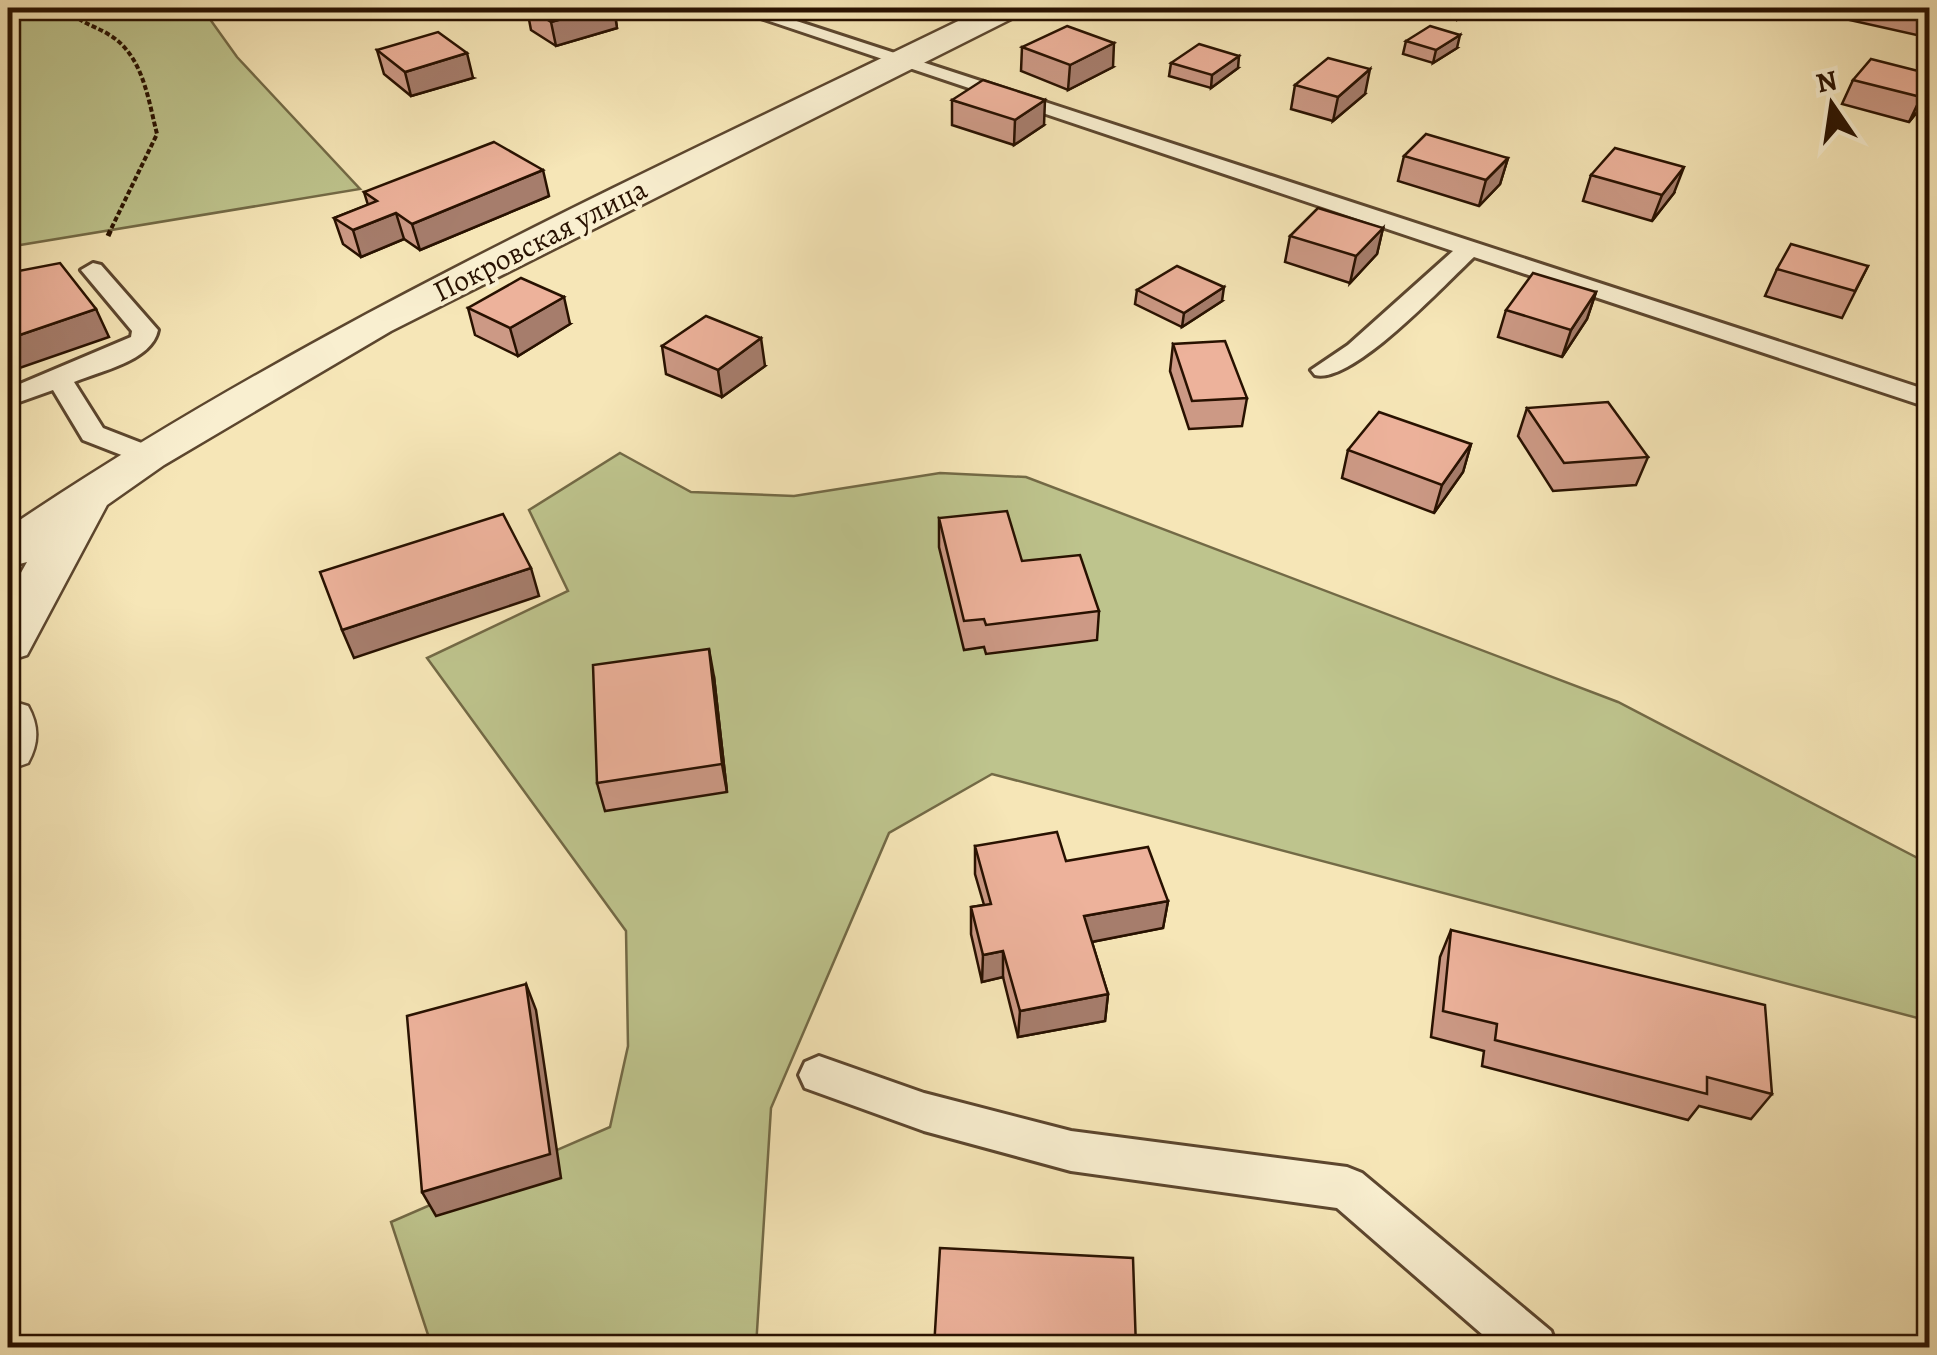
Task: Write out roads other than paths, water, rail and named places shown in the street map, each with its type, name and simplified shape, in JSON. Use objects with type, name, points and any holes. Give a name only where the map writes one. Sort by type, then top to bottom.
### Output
[{"type":"street","name":"Покровская улица","points":[[8,551],[147,455],[376,322],[1008,8]]},
{"type":"street","points":[[8,642],[86,499]]},
{"type":"street","points":[[8,721],[8,748]]},
{"type":"lane","points":[[740,8],[1930,400]]},
{"type":"lane","points":[[1324,370],[1357,350],[1468,250]]},
{"type":"lane","points":[[8,398],[143,340],[145,330],[92,270]]},
{"type":"lane","points":[[59,378],[93,434],[147,455]]},
{"type":"lane","points":[[819,1075],[924,1112],[1072,1151],[1347,1188],[1534,1348]]}]
